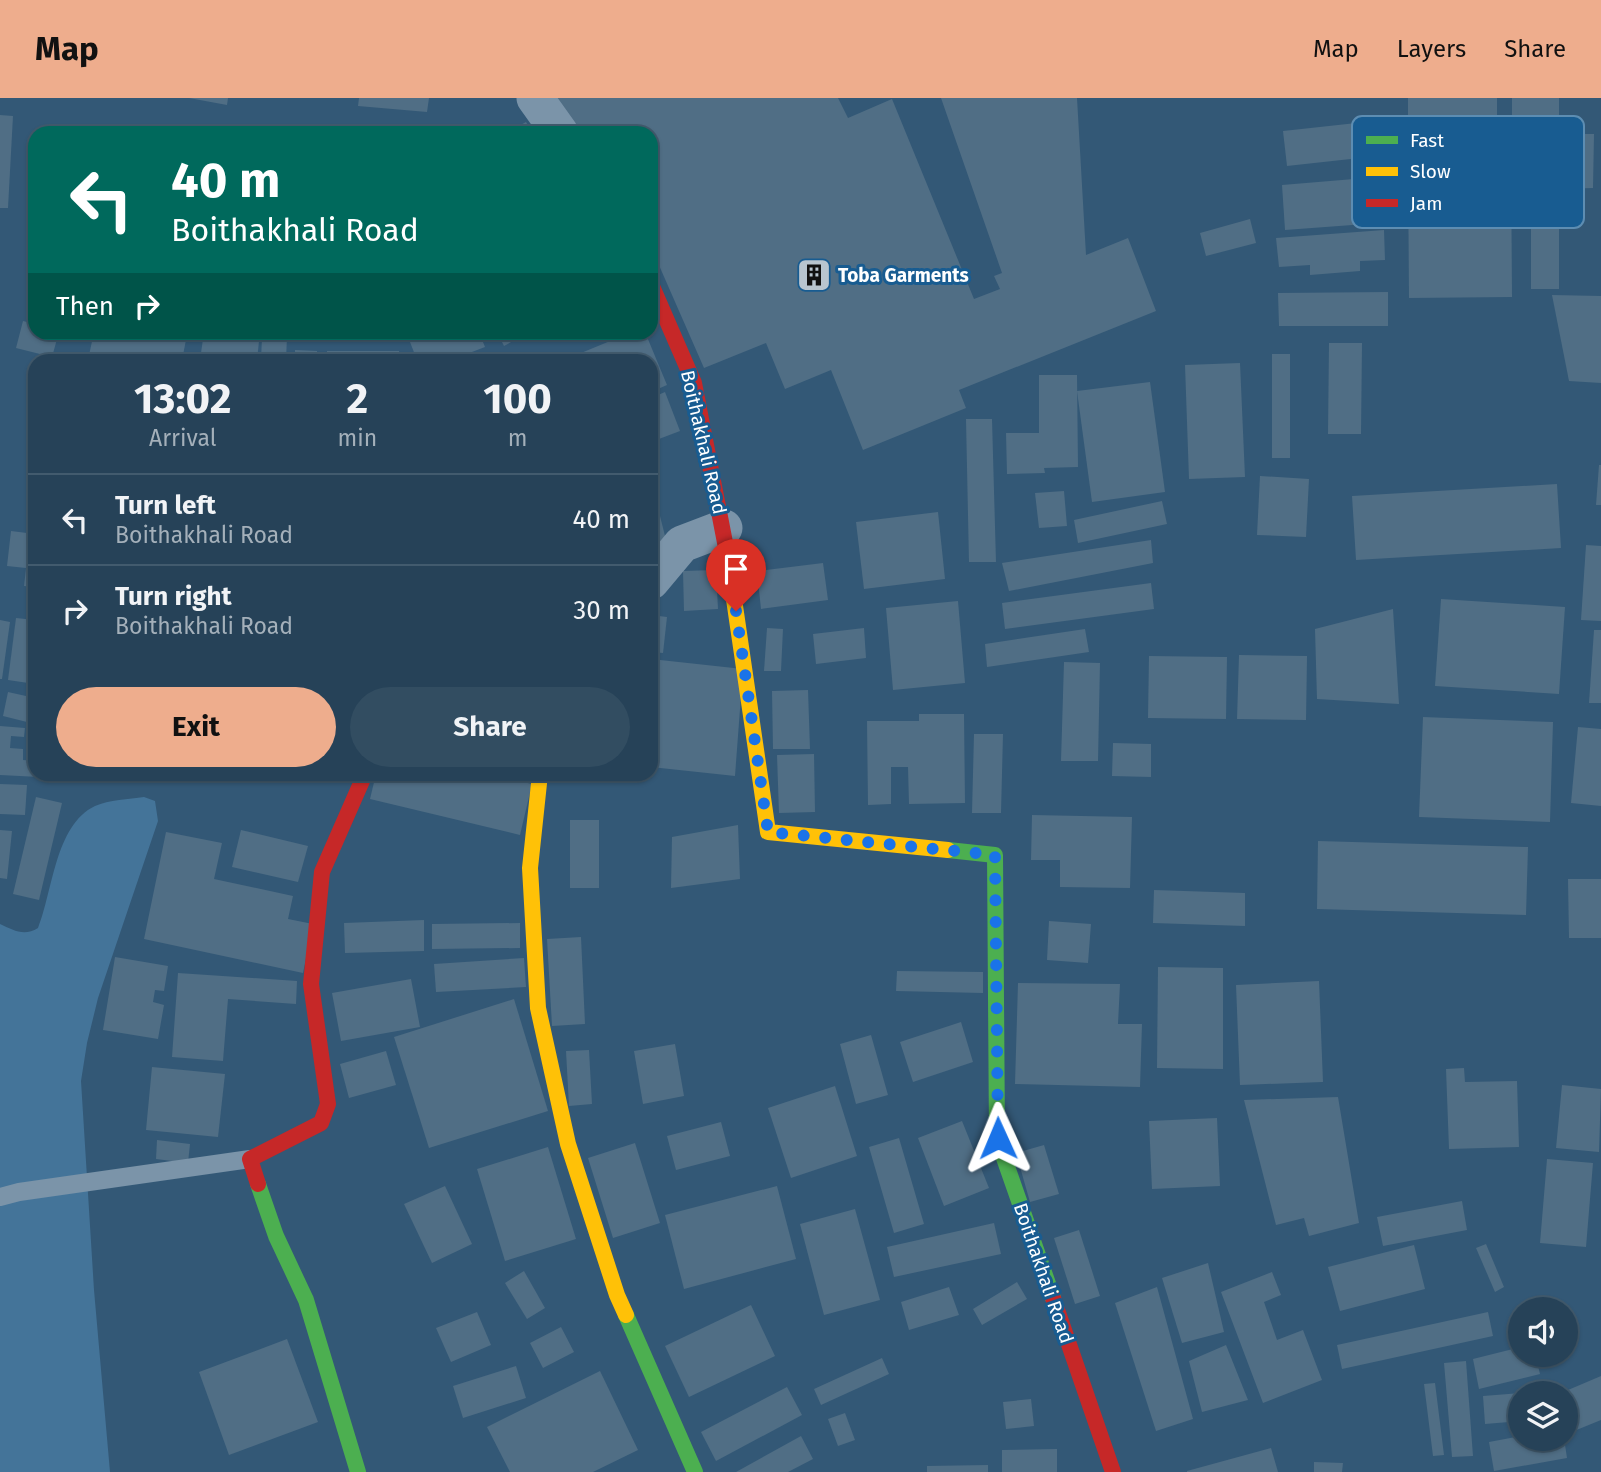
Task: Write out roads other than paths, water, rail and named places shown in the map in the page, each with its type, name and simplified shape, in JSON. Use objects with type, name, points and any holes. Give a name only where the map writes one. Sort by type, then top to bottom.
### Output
[{"type":"street","points":[[535,98],[555,126]]},
{"type":"street","name":"Boithakhali Road","points":[[658,300],[694,383],[724,528],[768,832],[995,855],[998,1138],[1112,1472]]},
{"type":"street","points":[[658,573],[682,544],[724,528]]},
{"type":"street","points":[[358,1472],[306,1300],[276,1236],[250,1159],[321,1123],[328,1104],[312,984],[322,872],[362,781]]},
{"type":"street","points":[[539,781],[530,868],[538,1008],[568,1144],[617,1295],[695,1472]]},
{"type":"lane","points":[[0,1197],[250,1159]]},
{"type":"water","points":[[144,797],[155,801],[158,821],[98,998],[81,1081],[94,1290],[110,1472],[0,1472],[0,924],[23,932],[38,928],[57,860],[71,828],[82,815],[95,806]]},
{"type":"place","name":"Toba Garments","points":[[814,275]]}]
